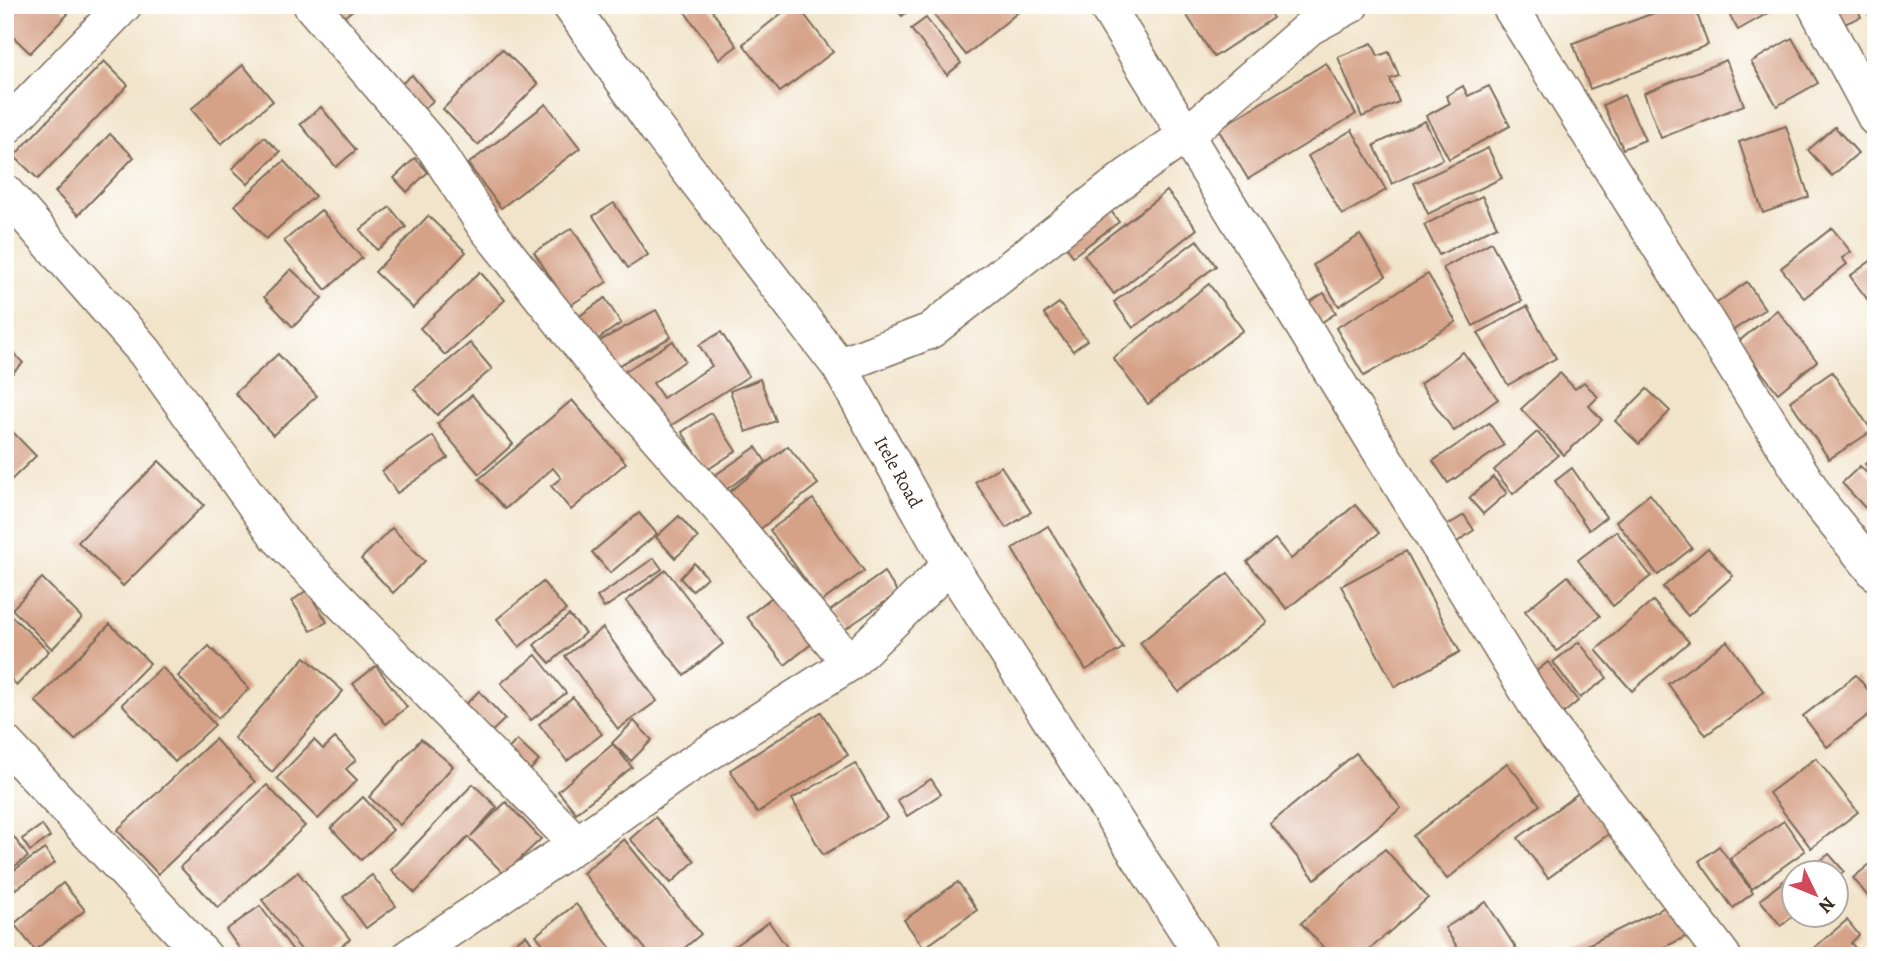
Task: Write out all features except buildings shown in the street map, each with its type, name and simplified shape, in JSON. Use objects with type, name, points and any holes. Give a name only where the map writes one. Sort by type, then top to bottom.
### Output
[{"type":"street","points":[[5,128],[124,5]]},
{"type":"street","points":[[311,5],[435,149],[484,225],[611,384],[850,663]]},
{"type":"street","name":"Itele Road","points":[[570,5],[657,129],[839,366],[950,565],[1194,952]]},
{"type":"street","points":[[1106,5],[1546,721],[1723,956]]},
{"type":"street","points":[[839,366],[930,331],[1129,175],[1185,136],[1310,27],[1352,5]]},
{"type":"street","points":[[1509,5],[1821,505],[1876,573]]},
{"type":"street","points":[[1815,5],[1876,119]]},
{"type":"street","points":[[5,192],[145,352],[277,536],[577,844]]},
{"type":"street","points":[[410,956],[677,773],[850,663],[950,565]]},
{"type":"street","points":[[5,743],[204,956]]}]
